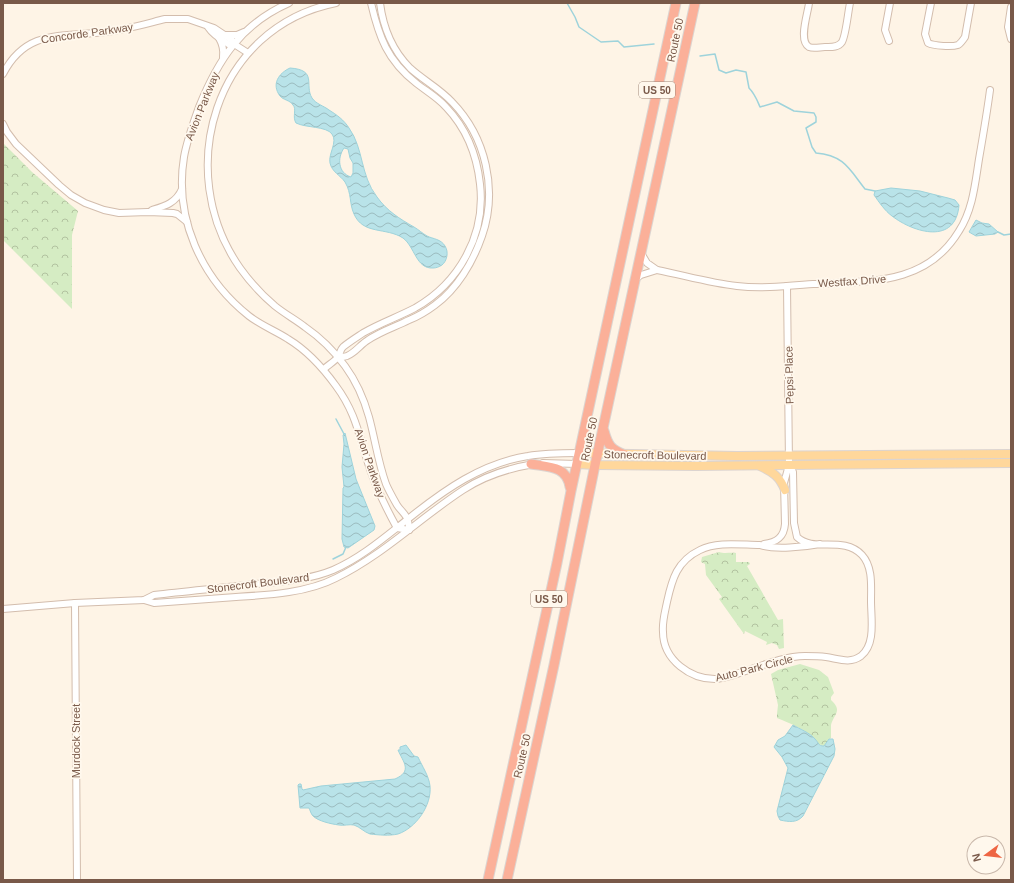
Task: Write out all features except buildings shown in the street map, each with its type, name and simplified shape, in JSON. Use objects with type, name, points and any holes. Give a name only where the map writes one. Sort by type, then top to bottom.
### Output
[{"type":"highway","name":"Route 50","points":[[488,880],[554,579],[579,453],[676,3]]},
{"type":"highway","name":"Route 50","points":[[507,880],[695,3]]},
{"type":"highway","points":[[604,428],[608,444],[614,450],[625,455]]},
{"type":"highway","points":[[531,464],[548,467],[561,471],[567,475],[571,491]]},
{"type":"main road","name":"Stonecroft Boulevard","points":[[579,453],[737,456],[1011,454]]},
{"type":"main road","name":"Stonecroft Boulevard","points":[[577,464],[696,466],[1011,463]]},
{"type":"main road","points":[[758,465],[775,474],[781,481],[785,490]]},
{"type":"street","name":"Avion Parkway","points":[[289,3],[268,14],[234,44],[224,57],[208,86],[191,130],[184,157],[182,188],[187,222],[194,245],[204,265],[233,303],[257,322],[297,345],[317,361],[338,388],[349,407],[358,428],[376,486],[397,528]]},
{"type":"street","name":"Avion Parkway","points":[[336,3],[319,6],[288,20],[264,36],[234,71],[223,90],[210,137],[208,177],[215,217],[222,236],[242,271],[255,287],[275,306],[319,338],[338,357],[361,394],[369,418],[380,466],[386,484],[396,504],[408,519]]},
{"type":"street","points":[[324,369],[338,357],[342,348],[376,325],[415,308],[438,292],[455,275],[467,254],[478,227],[481,210],[478,167],[470,143],[447,107],[408,76],[386,50],[379,34],[371,3]]},
{"type":"street","points":[[338,357],[347,356],[368,340],[382,332],[422,314],[449,293],[459,281],[476,251],[485,229],[490,203],[488,174],[476,136],[466,119],[453,102],[410,68],[398,53],[392,44],[386,28],[380,3]]},
{"type":"street","points":[[809,3],[804,38],[805,43],[812,48],[835,47],[840,45],[842,42],[850,3]]},
{"type":"street","points":[[889,41],[885,30],[890,3]]},
{"type":"street","points":[[931,3],[925,38],[928,43],[935,45],[958,45],[962,42],[965,38],[971,3]]},
{"type":"street","points":[[1011,7],[1008,27],[1011,39]]},
{"type":"street","name":"Concorde Parkway","points":[[3,74],[7,66],[17,54],[29,44],[44,38],[105,32],[175,18],[191,20],[208,27],[213,34],[220,36],[230,45],[234,44],[248,53]]},
{"type":"street","points":[[224,57],[224,50],[220,36],[237,35],[246,32]]},
{"type":"street","name":"Westfax Drive","points":[[657,270],[737,286],[755,287],[888,280],[920,268],[939,255],[948,246],[959,232],[971,204],[990,90]]},
{"type":"street","points":[[3,124],[16,144],[59,185],[78,200],[93,207],[112,212],[178,214],[187,222]]},
{"type":"street","points":[[148,212],[175,201],[182,188]]},
{"type":"street","points":[[641,253],[647,263],[657,270]]},
{"type":"street","points":[[635,279],[641,275],[657,270]]},
{"type":"street","name":"Pepsi Place","points":[[787,286],[789,456],[790,465],[793,472],[795,534],[800,540],[806,543]]},
{"type":"street","name":"Stonecroft Boulevard","points":[[144,600],[154,595],[306,579],[334,570],[372,547],[463,479],[496,463],[528,455],[548,453],[579,453]]},
{"type":"street","name":"Stonecroft Boulevard","points":[[3,609],[75,603],[144,600],[154,603],[274,594],[319,585],[348,572],[409,530],[464,489],[497,473],[531,464],[556,462],[577,464]]},
{"type":"street","points":[[760,545],[776,542],[785,530],[784,483],[790,465]]},
{"type":"street","points":[[397,528],[409,530],[408,519]]},
{"type":"street","name":"Auto Park Circle","points":[[806,543],[839,544],[852,548],[862,556],[868,565],[870,575],[872,632],[869,646],[862,655],[846,661],[814,656],[790,658],[709,679],[694,675],[677,664],[667,649],[664,640],[663,632],[665,613],[674,577],[684,562],[691,555],[706,548],[723,545],[806,547],[820,544]]},
{"type":"street","name":"Murdock Street","points":[[75,603],[77,880]]},
{"type":"green space","points":[[3,143],[32,172],[78,211],[72,235],[72,309],[3,240]]},
{"type":"green space","points":[[719,552],[736,553],[736,562],[749,562],[750,564],[747,566],[778,620],[783,619],[784,648],[779,649],[777,645],[772,643],[766,645],[767,642],[745,631],[744,634],[719,599],[722,597],[706,575],[705,564],[701,562],[702,557]]},
{"type":"green space","points":[[800,664],[819,670],[828,677],[834,693],[831,700],[835,704],[837,712],[831,725],[831,738],[824,746],[818,744],[806,732],[777,718],[778,705],[771,674],[778,670]]},
{"type":"water","points":[[290,68],[299,69],[304,72],[307,75],[312,98],[338,116],[347,125],[354,136],[372,189],[389,211],[427,236],[443,244],[446,248],[447,256],[442,265],[433,268],[423,265],[403,238],[369,228],[358,221],[352,210],[350,194],[347,186],[332,169],[330,163],[334,137],[329,131],[321,128],[296,123],[294,118],[295,111],[292,103],[281,97],[277,92],[276,83],[286,70]],"holes":[[[344,148],[348,149],[353,163],[353,173],[351,177],[343,172],[340,165],[340,156]]]},
{"type":"water","points":[[891,188],[920,191],[955,200],[959,205],[956,218],[950,226],[942,231],[922,231],[911,227],[889,214],[874,195],[875,191]]},
{"type":"water","points":[[976,220],[989,224],[998,232],[995,234],[976,236],[969,232]]},
{"type":"water","points":[[345,433],[356,479],[375,526],[374,530],[348,548],[344,547],[342,539],[344,487],[342,467],[344,444],[343,435]]},
{"type":"water","points":[[793,725],[805,731],[821,745],[824,746],[829,739],[833,739],[835,749],[834,756],[803,816],[798,820],[790,821],[780,820],[778,816],[777,811],[788,768],[774,747],[778,740],[785,736]]},
{"type":"water","points":[[406,745],[414,756],[418,757],[425,771],[430,786],[430,793],[426,808],[422,815],[405,831],[391,835],[370,834],[354,825],[332,824],[321,821],[313,816],[309,808],[300,808],[299,784],[301,784],[303,790],[321,786],[395,779],[401,776],[404,773],[405,766],[398,750],[400,750],[400,747]]},
{"type":"waterway","points":[[567,3],[579,27],[601,42],[618,41],[624,47],[654,44]]},
{"type":"waterway","points":[[700,56],[715,54],[719,70],[726,73],[736,70],[746,72],[749,88],[760,107],[777,102],[794,111],[814,113],[816,122],[806,128],[812,147],[816,153],[826,154],[840,160],[865,189],[875,191]]},
{"type":"waterway","points":[[998,232],[1004,235],[1011,234]]},
{"type":"waterway","points":[[336,419],[344,434]]},
{"type":"waterway","points":[[333,559],[343,554],[346,547]]}]
